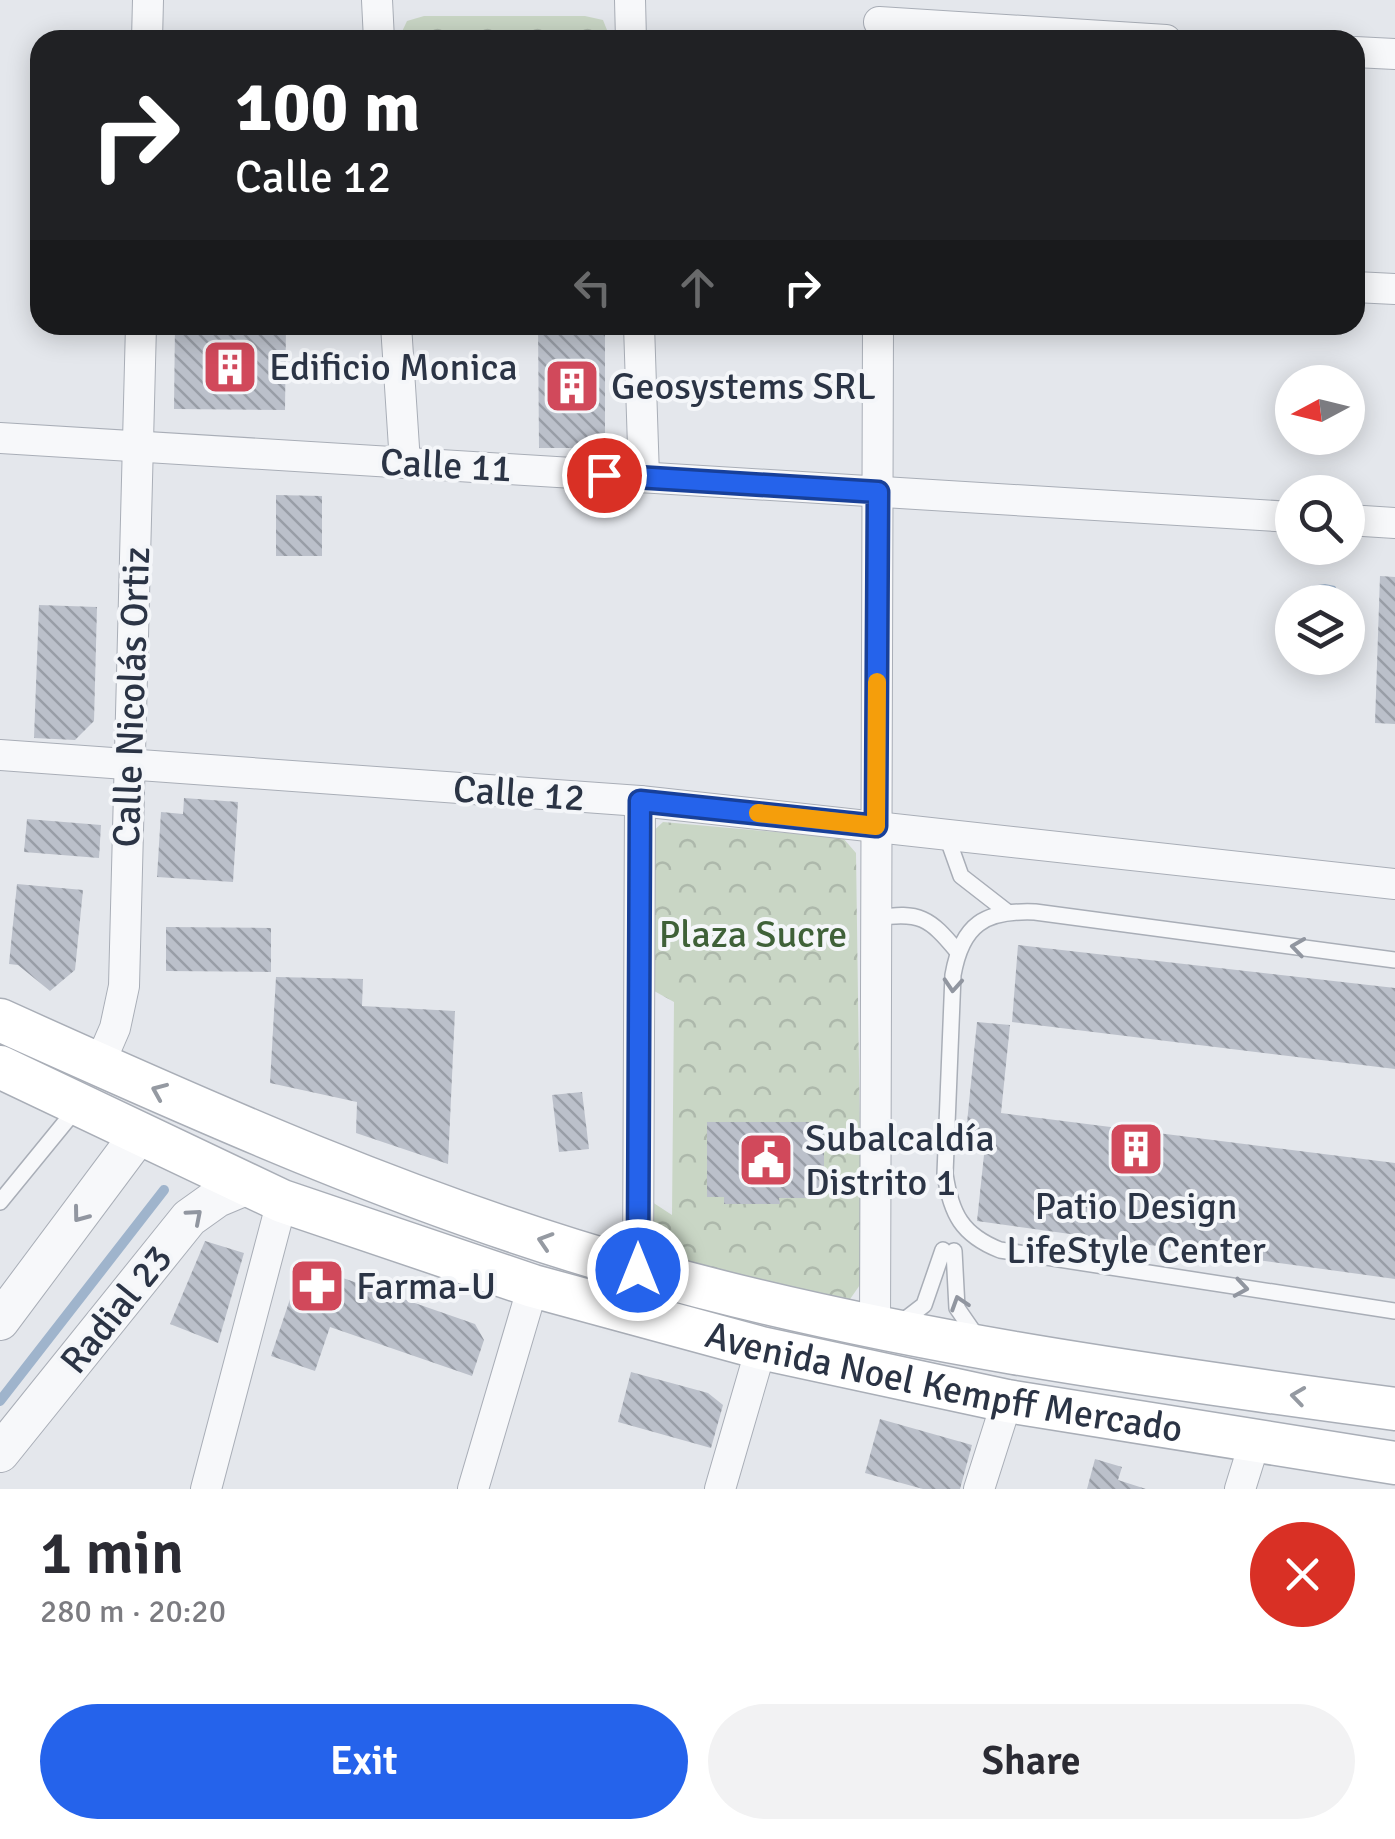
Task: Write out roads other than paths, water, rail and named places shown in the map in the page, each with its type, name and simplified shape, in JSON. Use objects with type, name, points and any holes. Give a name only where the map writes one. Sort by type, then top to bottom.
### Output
[{"type":"main road","name":"Avenida Noel Kempff Mercado","points":[[0,1020],[345,1171],[638,1270],[882,1330],[1136,1375],[1395,1409]]},
{"type":"main road","points":[[0,1050],[64,1080],[78,1082],[99,1064]]},
{"type":"main road","name":"Avenida Noel Kempff Mercado","points":[[0,1067],[138,1136],[276,1198],[533,1286],[761,1348],[1007,1401],[1395,1463]]},
{"type":"main road","points":[[138,1136],[164,1127],[183,1126],[308,1170],[345,1171]]},
{"type":"main road","points":[[276,1198],[349,1204],[598,1292],[623,1287],[638,1270]]},
{"type":"main road","points":[[761,1348],[798,1337],[1032,1384],[1070,1386],[1136,1375]]},
{"type":"street","points":[[147,30],[148,0]]},
{"type":"street","points":[[377,0],[378,30]]},
{"type":"street","points":[[630,0],[631,30]]},
{"type":"street","points":[[879,21],[1015,30]]},
{"type":"street","points":[[1365,52],[1395,54]]},
{"type":"street","points":[[1365,288],[1395,289]]},
{"type":"street","name":"Calle Nicolás Ortiz","points":[[99,1064],[116,1028],[124,986],[141,335]]},
{"type":"street","points":[[397,335],[405,463]]},
{"type":"street","points":[[639,335],[644,477]]},
{"type":"street","points":[[878,335],[876,918],[882,1330]]},
{"type":"street","name":"Calle 11","points":[[0,438],[1275,516]]},
{"type":"street","points":[[1365,521],[1395,523]]},
{"type":"street","name":"Calle 12","points":[[0,755],[640,801],[1395,884]]},
{"type":"street","points":[[638,1270],[640,801]]},
{"type":"street","points":[[0,1322],[138,1136]]},
{"type":"street","name":"Radial 23","points":[[0,1453],[189,1218],[217,1198],[276,1198]]},
{"type":"street","points":[[206,1489],[276,1198]]},
{"type":"street","points":[[472,1489],[533,1286]]},
{"type":"street","points":[[720,1489],[761,1348]]},
{"type":"street","points":[[979,1489],[1007,1401]]},
{"type":"street","points":[[1240,1489],[1256,1441]]},
{"type":"lane","points":[[946,834],[960,876],[1006,911]]},
{"type":"lane","points":[[1395,960],[1006,911],[986,918],[967,934],[957,950],[945,1174],[949,1202],[959,1225],[976,1240],[1000,1250],[1395,1311]]},
{"type":"lane","points":[[876,918],[920,916],[938,928],[957,950]]},
{"type":"lane","points":[[0,1202],[79,1106]]},
{"type":"lane","points":[[882,1330],[924,1305],[948,1250],[957,1308],[986,1348]]},
{"type":"waterway","points":[[0,1401],[164,1190]]},
{"type":"place","name":"Edificio Monica","points":[[230,367]]},
{"type":"place","name":"Geosystems SRL","points":[[572,386]]},
{"type":"place","name":"Patio Design LifeStyle Center","points":[[1136,1149]]},
{"type":"place","name":"Subalcaldía Distrito 1","points":[[766,1160]]},
{"type":"place","name":"Farma-U","points":[[317,1286]]},
{"type":"park label","name":"Plaza Sucre","points":[[753,934]]}]
